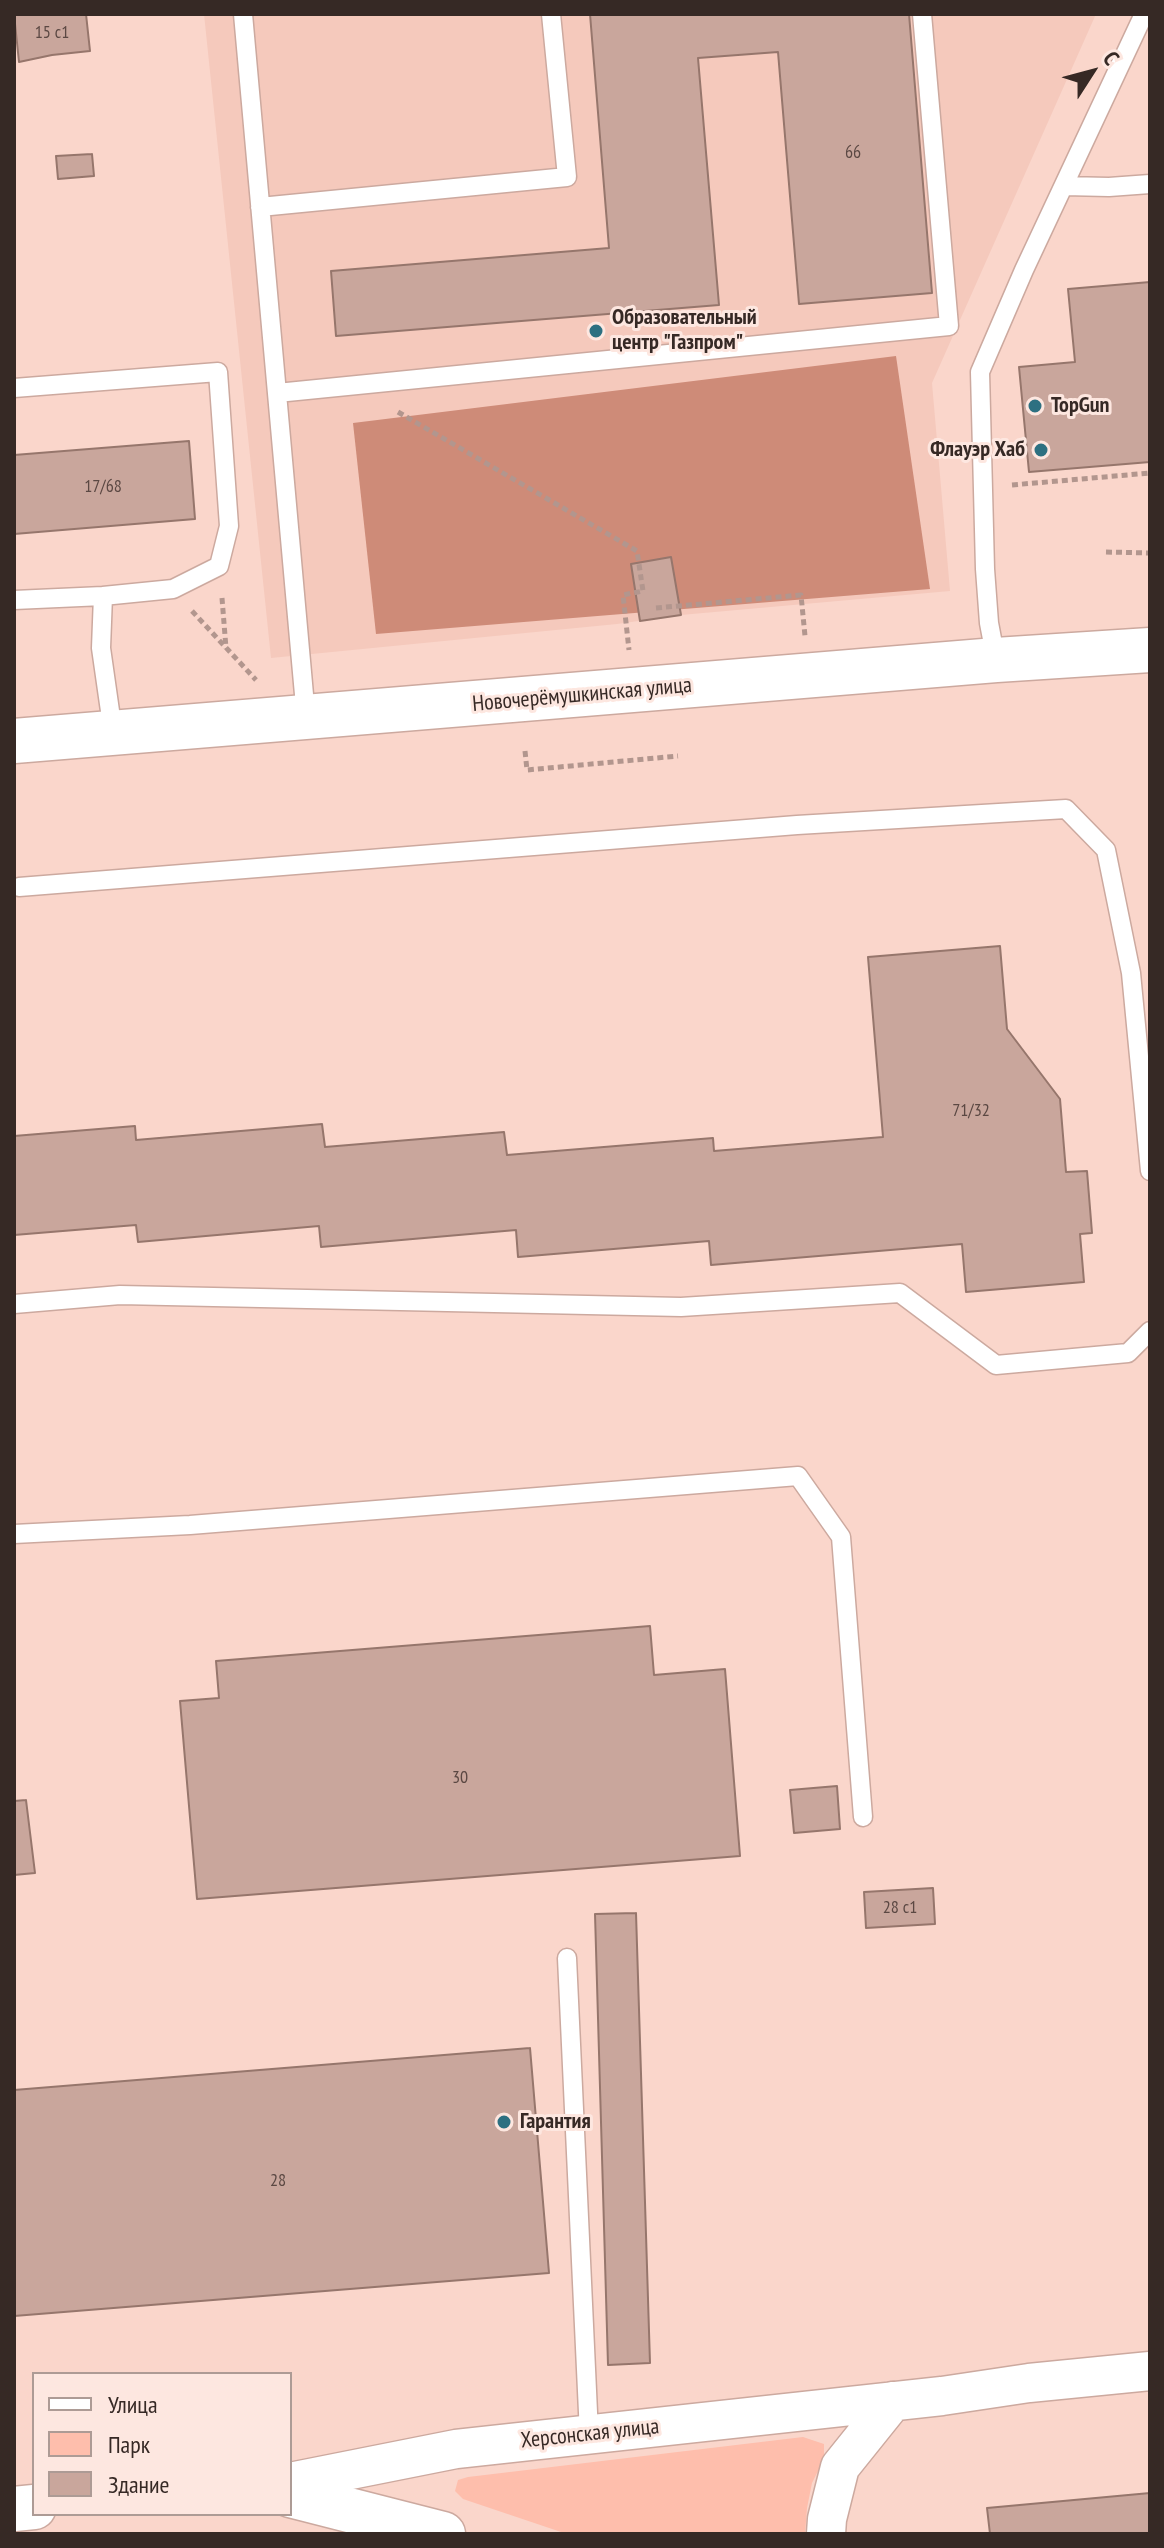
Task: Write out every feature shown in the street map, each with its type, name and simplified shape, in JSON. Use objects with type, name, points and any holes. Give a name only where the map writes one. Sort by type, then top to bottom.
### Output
[{"type":"street","name":"Новочерёмушкинская улица","points":[[14,741],[1150,650]]},
{"type":"street","name":"Херсонская улица","points":[[292,2482],[456,2449],[1150,2371]]},
{"type":"street","points":[[826,2534],[840,2467],[893,2401]]},
{"type":"street","points":[[292,2496],[443,2534]]},
{"type":"lane","points":[[243,14],[306,717]]},
{"type":"lane","points":[[260,207],[567,177],[551,14]]},
{"type":"lane","points":[[277,393],[949,326],[922,14]]},
{"type":"lane","points":[[996,660],[989,623],[985,569],[980,372],[1144,14]]},
{"type":"lane","points":[[1064,186],[1150,184]]},
{"type":"lane","points":[[14,388],[218,372],[229,526],[219,566],[173,589],[14,600]]},
{"type":"lane","points":[[103,596],[101,648],[113,732]]},
{"type":"lane","points":[[19,887],[797,825],[1066,809],[1106,850],[1131,973],[1150,1171]]},
{"type":"lane","points":[[14,1304],[120,1295],[681,1307],[900,1293],[996,1365],[1128,1353],[1150,1331]]},
{"type":"lane","points":[[14,1534],[190,1525],[798,1476],[841,1537],[863,1817]]},
{"type":"lane","points":[[567,1958],[589,2434]]},
{"type":"path","points":[[352,385],[637,551],[643,591],[623,595],[630,655]]},
{"type":"path","points":[[1008,486],[1150,473]]},
{"type":"path","points":[[1106,552],[1150,553]]},
{"type":"path","points":[[219,566],[226,649]]},
{"type":"path","points":[[173,589],[260,685]]},
{"type":"path","points":[[656,608],[801,595],[805,640]]},
{"type":"path","points":[[525,751],[527,770],[678,756]]},
{"type":"shaded area","name":"Образовательный центр \"Газпром\"","points":[[204,14],[1096,14],[932,383],[950,591],[681,615],[271,658]]},
{"type":"shaded area","points":[[896,356],[930,589],[376,634],[353,423]]},
{"type":"green space","points":[[803,2437],[824,2444],[824,2459],[812,2483],[805,2534],[567,2534],[463,2499],[455,2491],[458,2480],[468,2477]]},
{"type":"building","points":[[14,14],[86,14],[90,51],[19,62]]},
{"type":"building","points":[[590,14],[909,14],[932,293],[799,304],[778,52],[698,58],[719,305],[336,336],[331,271],[609,248]]},
{"type":"building","points":[[92,154],[94,176],[58,179],[56,156]]},
{"type":"building","points":[[1150,282],[1150,462],[1029,472],[1019,367],[1075,362],[1068,289]]},
{"type":"building","points":[[189,441],[195,519],[14,534],[14,455]]},
{"type":"building","points":[[671,557],[681,615],[640,621],[631,564]]},
{"type":"building","points":[[1000,946],[1007,1029],[1060,1099],[1066,1172],[1087,1171],[1092,1233],[1080,1234],[1084,1282],[966,1292],[962,1244],[711,1265],[709,1241],[518,1257],[516,1230],[321,1247],[319,1226],[138,1242],[136,1225],[14,1235],[14,1136],[135,1126],[136,1140],[322,1124],[325,1147],[504,1132],[507,1155],[713,1138],[714,1151],[883,1137],[868,957]]},
{"type":"building","points":[[650,1626],[654,1675],[725,1669],[740,1856],[197,1899],[180,1701],[219,1698],[216,1661]]},
{"type":"building","points":[[837,1786],[840,1829],[794,1833],[790,1790]]},
{"type":"building","points":[[26,1800],[35,1873],[14,1875],[14,1801]]},
{"type":"building","points":[[933,1888],[935,1924],[866,1928],[864,1892]]},
{"type":"building","points":[[636,1913],[650,2363],[608,2365],[595,1914]]},
{"type":"building","points":[[530,2048],[549,2273],[14,2316],[14,2090]]},
{"type":"building","points":[[1150,2493],[1150,2534],[990,2534],[987,2508]]},
{"type":"place","name":"Образовательный центр \"Газпром\"","points":[[596,331]]},
{"type":"place","name":"TopGun","points":[[1035,406]]},
{"type":"place","name":"Флауэр Хаб","points":[[1041,450]]},
{"type":"place","name":"Гарантия","points":[[504,2122]]}]
